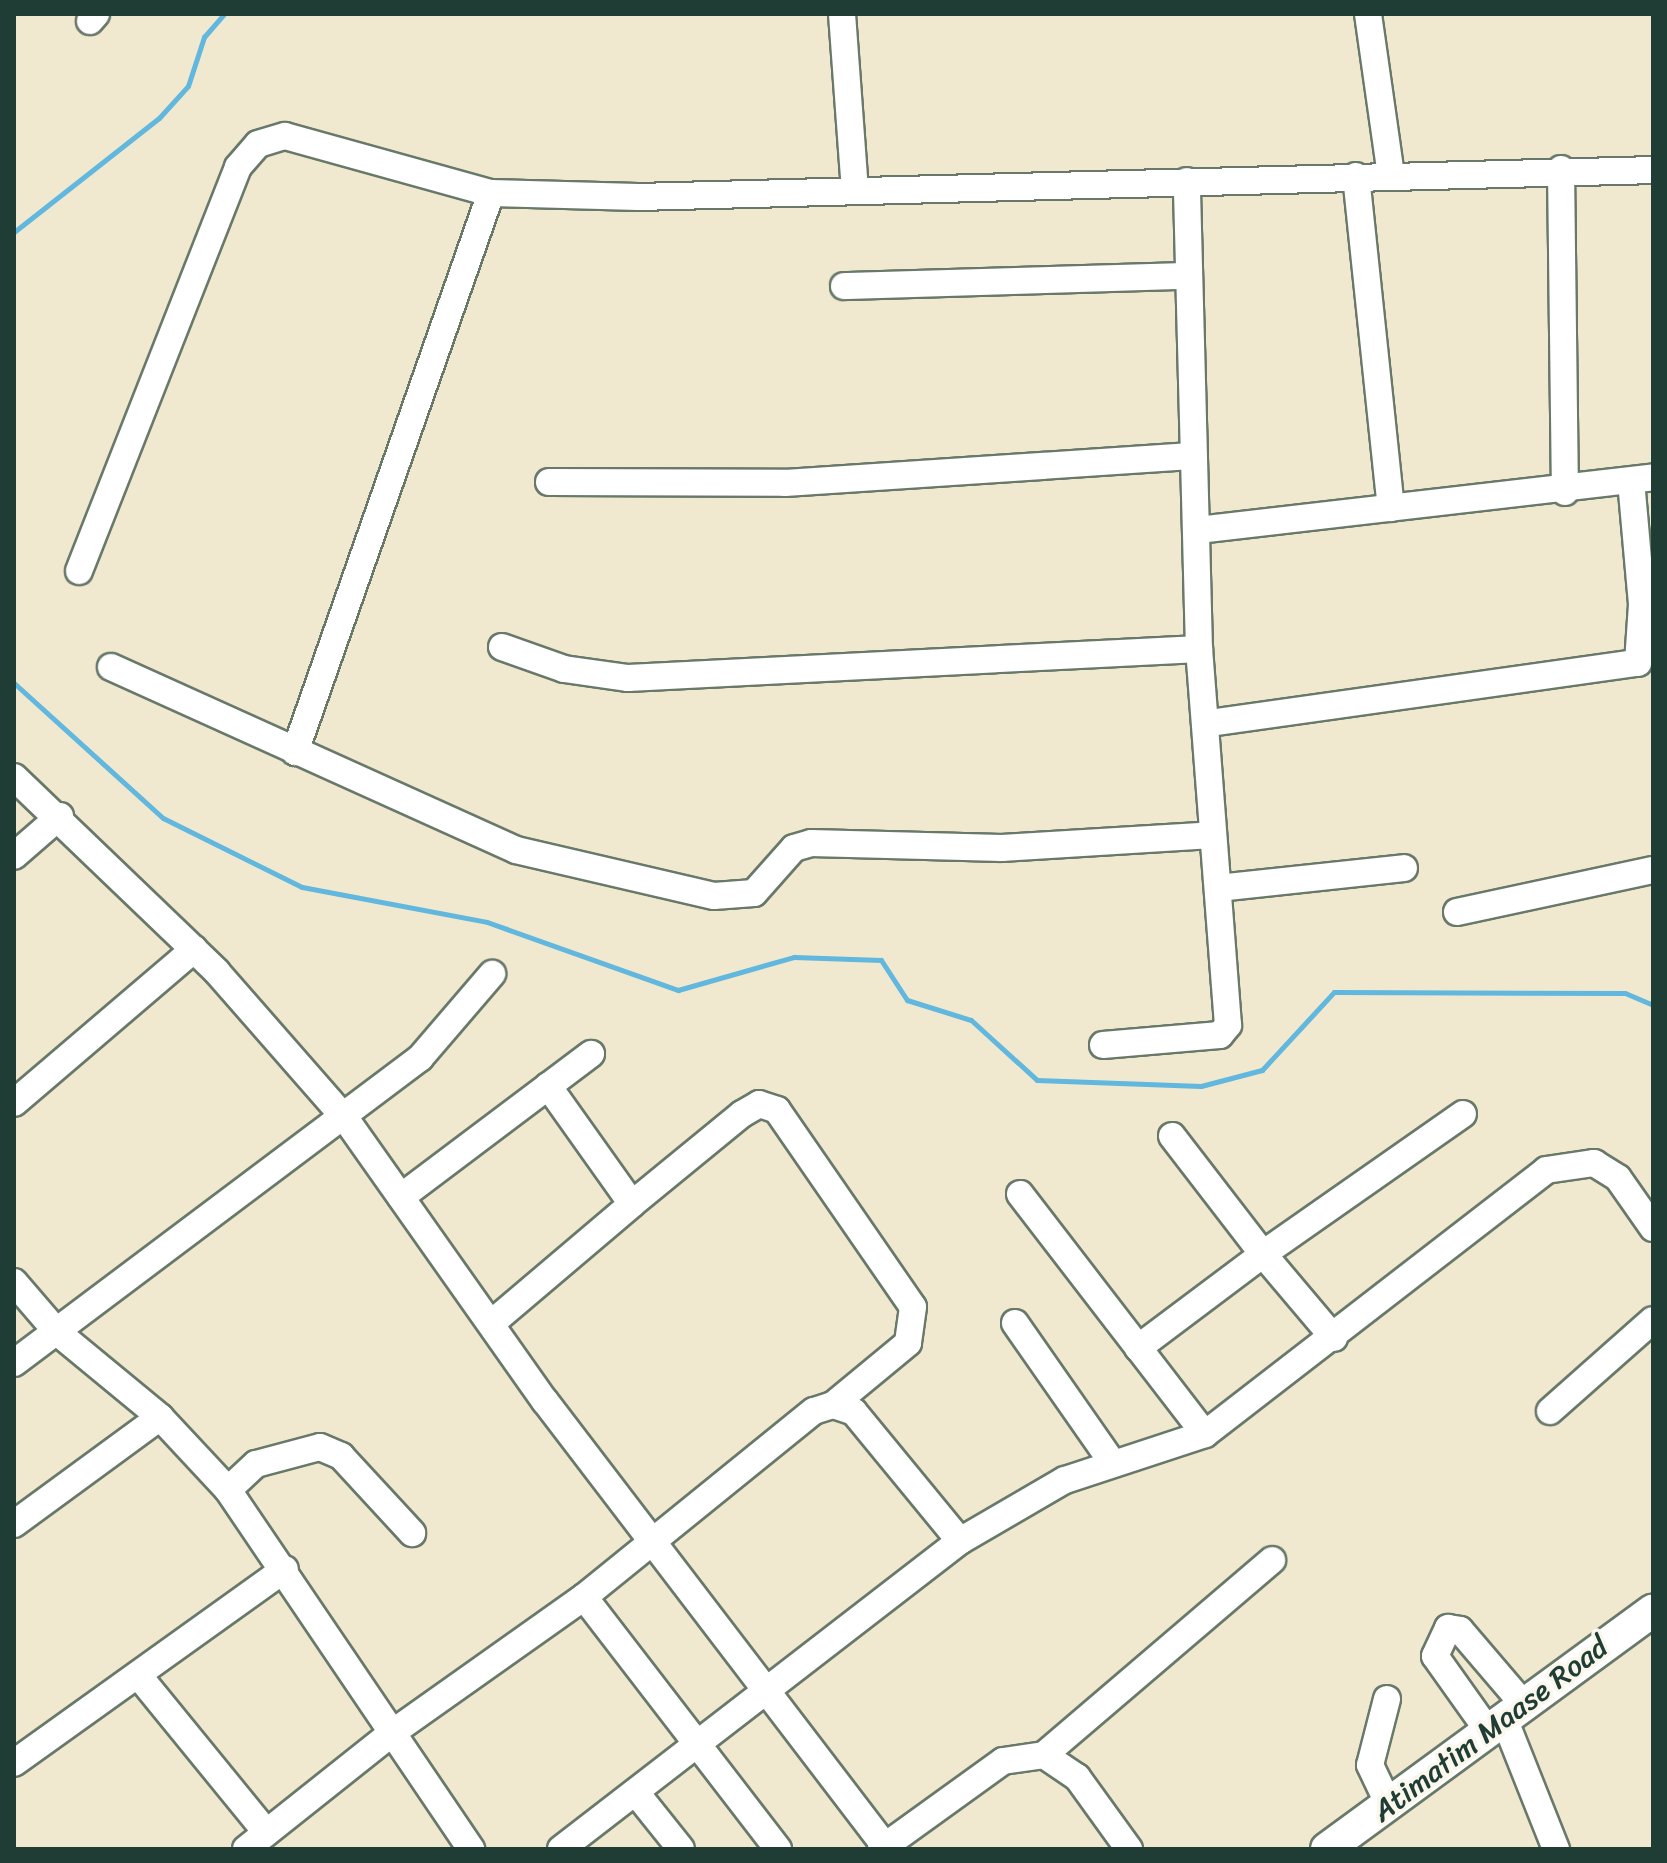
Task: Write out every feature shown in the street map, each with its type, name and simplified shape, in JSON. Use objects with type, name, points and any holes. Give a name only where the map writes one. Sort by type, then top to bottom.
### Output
[{"type":"main road","name":"Atimatim Maase Road","points":[[1327,1849],[1389,1805],[1499,1711],[1650,1618]]},
{"type":"street","points":[[842,14],[855,190]]},
{"type":"street","points":[[1368,14],[1391,175]]},
{"type":"street","points":[[79,571],[238,167],[258,144],[285,136],[491,193],[855,190],[1561,169],[1653,170]]},
{"type":"street","points":[[1561,169],[1565,492]]},
{"type":"street","points":[[1356,176],[1391,508]]},
{"type":"street","points":[[1103,1045],[1220,1035],[1228,1025],[1212,835],[1209,723],[1199,649],[1198,530],[1191,456],[1187,181]]},
{"type":"street","points":[[295,752],[491,193]]},
{"type":"street","points":[[844,286],[1189,276]]},
{"type":"street","points":[[549,482],[785,483],[1191,456]]},
{"type":"street","points":[[1198,530],[1565,492],[1642,479],[1642,604],[1638,663],[1209,723]]},
{"type":"street","points":[[502,647],[564,669],[628,678],[1199,649]]},
{"type":"street","points":[[111,667],[516,850],[714,896],[754,893],[794,848],[811,843],[1002,848],[1212,835]]},
{"type":"street","points":[[14,777],[60,816],[194,949],[345,1118],[650,1542],[883,1848],[1003,1761],[1044,1755],[1272,1560]]},
{"type":"street","points":[[14,856],[60,816]]},
{"type":"street","points":[[1218,888],[1404,868]]},
{"type":"street","points":[[1457,912],[1653,870]]},
{"type":"street","points":[[14,1103],[194,949]]},
{"type":"street","points":[[14,1363],[345,1118],[420,1058],[492,974]]},
{"type":"street","points":[[401,1197],[591,1054]]},
{"type":"street","points":[[548,1086],[632,1204]]},
{"type":"street","points":[[138,1675],[256,1841],[392,1733],[584,1597],[814,1411],[833,1405],[908,1343],[913,1307],[777,1110],[759,1104],[742,1114],[632,1204],[493,1322]]},
{"type":"street","points":[[1138,1348],[1263,1254],[1463,1114]]},
{"type":"street","points":[[1172,1136],[1263,1254],[1334,1338]]},
{"type":"street","points":[[561,1849],[696,1748],[764,1688],[960,1541],[1065,1480],[1112,1462],[1159,1454],[1205,1434],[1334,1338],[1546,1170],[1594,1163],[1618,1178],[1653,1228]]},
{"type":"street","points":[[1020,1194],[1205,1434]]},
{"type":"street","points":[[14,1282],[57,1332],[160,1417],[228,1490],[285,1569],[471,1849]]},
{"type":"street","points":[[1550,1411],[1653,1320]]},
{"type":"street","points":[[1015,1323],[1112,1462]]},
{"type":"street","points":[[833,1405],[854,1412],[960,1541]]},
{"type":"street","points":[[14,1524],[160,1417]]},
{"type":"street","points":[[228,1490],[256,1464],[320,1447],[341,1456],[412,1533]]},
{"type":"street","points":[[14,1763],[285,1569]]},
{"type":"street","points":[[584,1597],[696,1748],[778,1849]]},
{"type":"street","points":[[1387,1699],[1370,1765],[1389,1805]]},
{"type":"street","points":[[1499,1711],[1556,1849]]},
{"type":"street","points":[[1044,1755],[1077,1777],[1129,1849]]},
{"type":"street","points":[[637,1794],[681,1849]]},
{"type":"waterway","points":[[14,232],[159,118],[188,86],[204,37],[224,14]]},
{"type":"waterway","points":[[14,683],[163,818],[302,887],[487,922],[678,990],[794,957],[881,960],[907,1000],[971,1020],[1037,1080],[1201,1086],[1262,1070],[1334,992],[1625,993],[1653,1005]]}]
